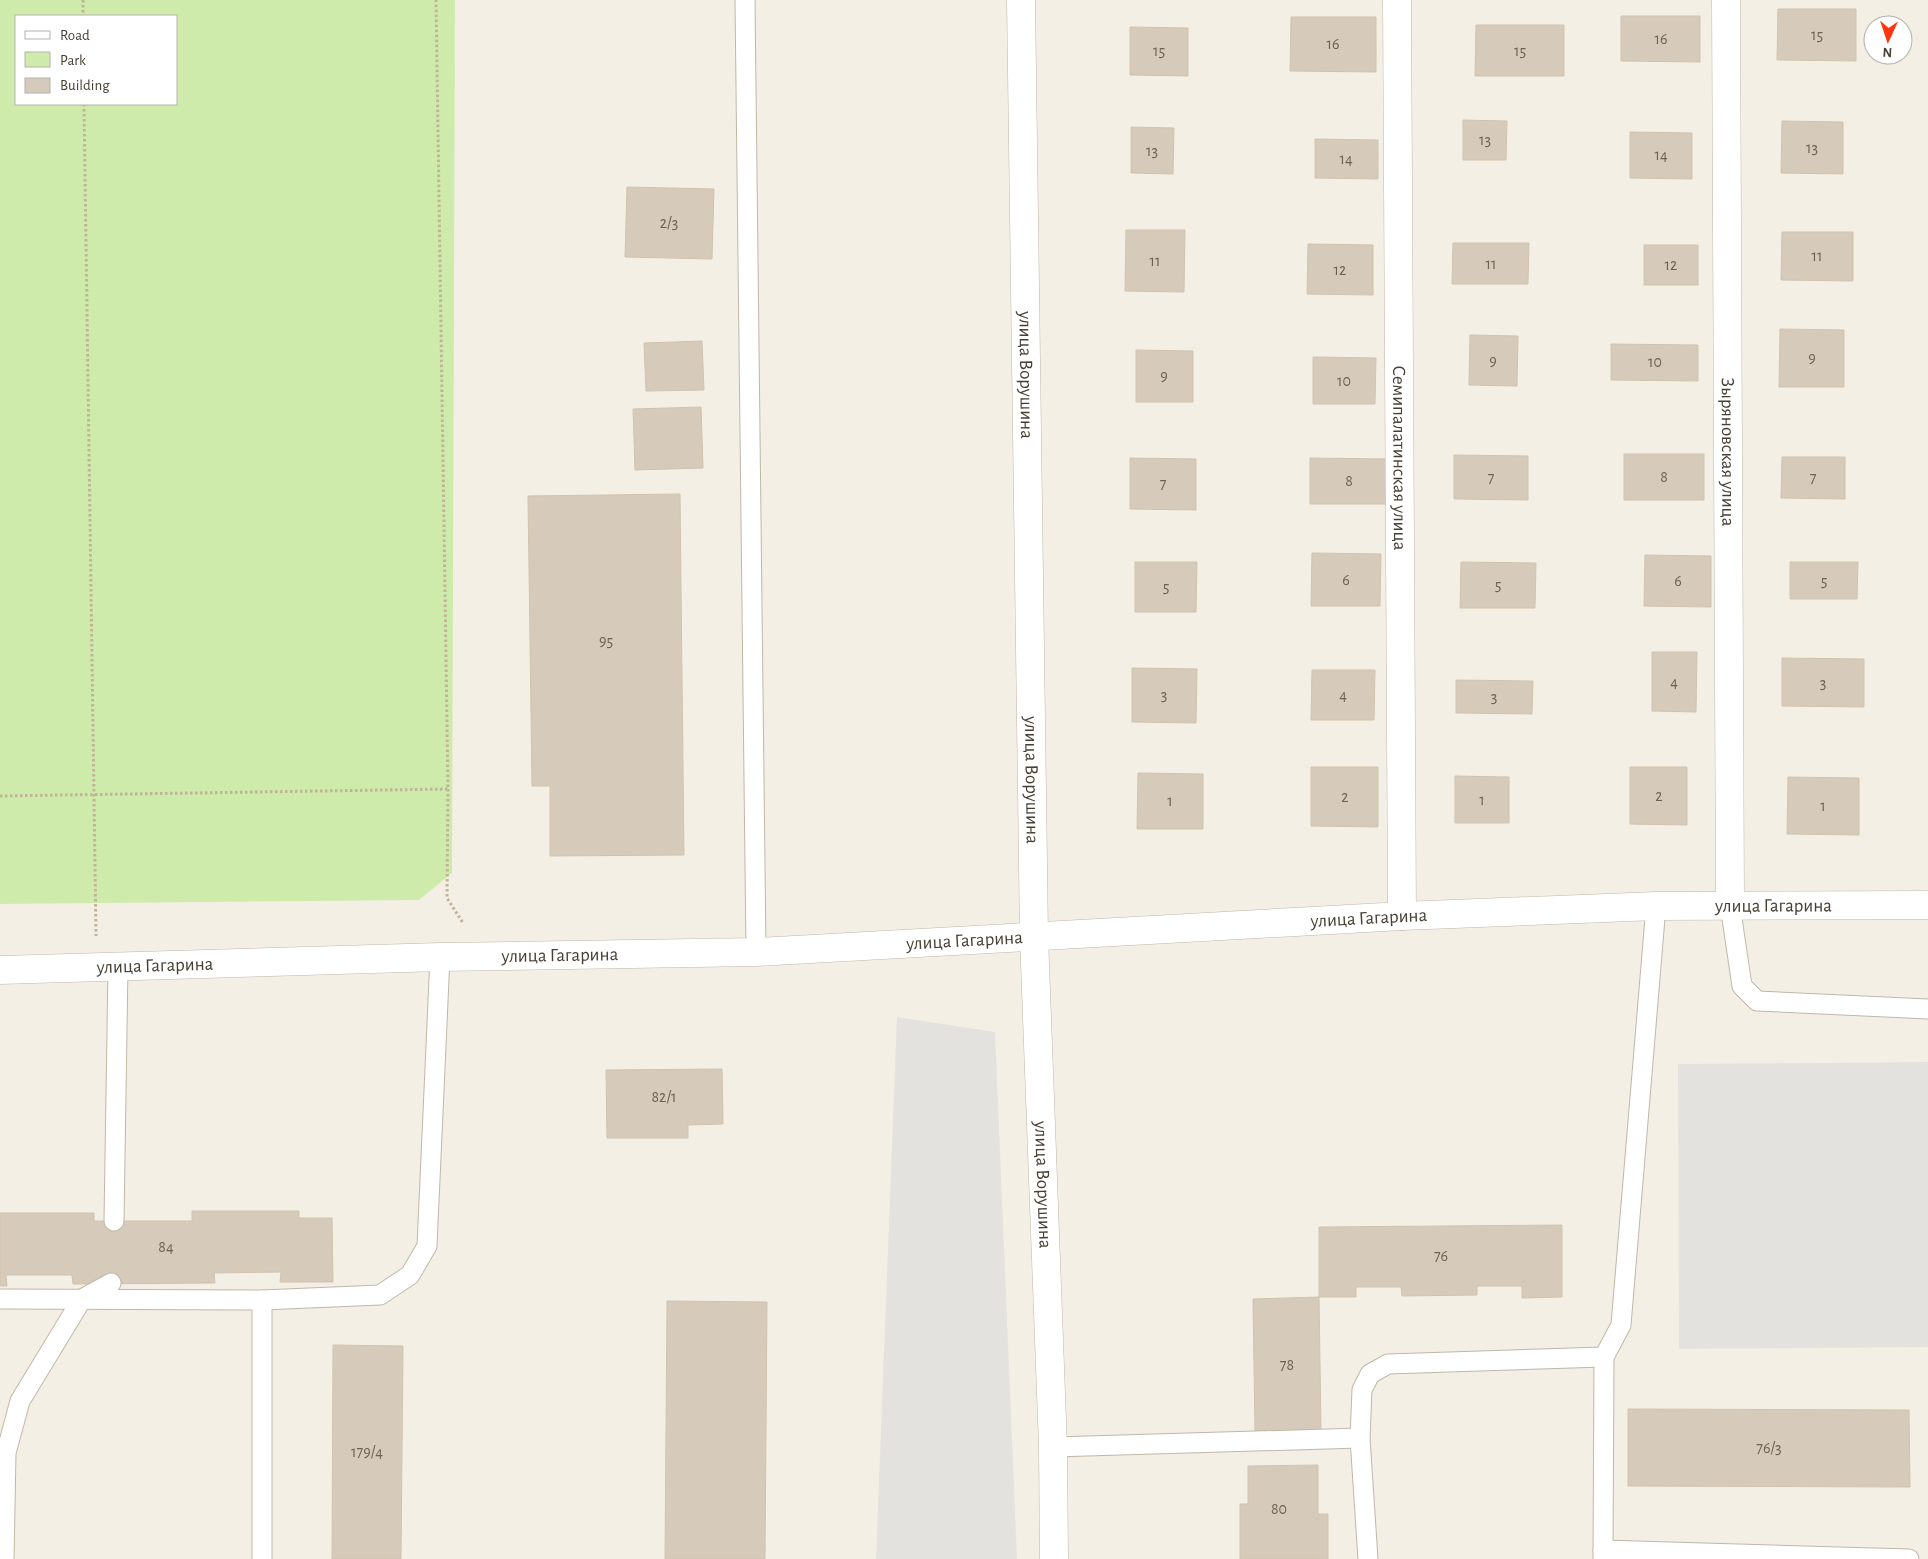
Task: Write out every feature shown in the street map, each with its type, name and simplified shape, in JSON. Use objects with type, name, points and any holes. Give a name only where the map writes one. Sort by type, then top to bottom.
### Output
[{"type":"street","name":"улица Ворушина","points":[[1021,0],[1034,937],[1053,1447],[1054,1559]]},
{"type":"street","name":"Семипалатинская улица","points":[[1397,0],[1402,916]]},
{"type":"street","name":"Зыряновская улица","points":[[1726,0],[1730,905]]},
{"type":"street","name":"улица Гагарина","points":[[0,970],[440,958],[756,952],[1402,916],[1656,906],[1928,905]]},
{"type":"lane","points":[[745,0],[756,952]]},
{"type":"lane","points":[[1730,905],[1742,986],[1757,1001],[1928,1009]]},
{"type":"lane","points":[[1656,906],[1621,1325],[1604,1357],[1603,1554],[1909,1558]]},
{"type":"lane","points":[[0,1299],[262,1300],[380,1296],[410,1276],[427,1246],[440,958]]},
{"type":"lane","points":[[107,967],[114,1221]]},
{"type":"lane","points":[[4,1559],[6,1453],[20,1401],[82,1299],[111,1283]]},
{"type":"lane","points":[[262,1300],[262,1559]]},
{"type":"lane","points":[[1368,1559],[1360,1438],[1362,1390],[1370,1374],[1388,1364],[1604,1357]]},
{"type":"lane","points":[[1053,1447],[1360,1438]]},
{"type":"path","points":[[83,0],[83,15]]},
{"type":"path","points":[[436,0],[448,789],[447,898],[485,957]]},
{"type":"path","points":[[84,105],[94,794],[107,967]]},
{"type":"path","points":[[0,796],[448,789]]},
{"type":"green space","points":[[0,0],[455,0],[452,873],[419,900],[0,904]]},
{"type":"shaded area","points":[[897,1017],[995,1032],[1017,1559],[876,1559]]},
{"type":"shaded area","points":[[1928,1062],[1928,1347],[1679,1349],[1678,1064]]},
{"type":"building","points":[[1778,9],[1856,9],[1856,61],[1777,60]]},
{"type":"building","points":[[1621,16],[1700,16],[1700,62],[1621,61]]},
{"type":"building","points":[[1291,17],[1376,17],[1376,72],[1290,71]]},
{"type":"building","points":[[1476,25],[1564,25],[1564,76],[1475,76]]},
{"type":"building","points":[[1130,27],[1188,28],[1188,76],[1130,75]]},
{"type":"building","points":[[1463,120],[1507,121],[1506,160],[1463,160]]},
{"type":"building","points":[[1782,121],[1843,122],[1843,174],[1781,173]]},
{"type":"building","points":[[1131,127],[1174,128],[1173,174],[1131,173]]},
{"type":"building","points":[[1630,132],[1692,133],[1692,179],[1630,178]]},
{"type":"building","points":[[1315,139],[1378,140],[1378,179],[1315,178]]},
{"type":"building","points":[[627,187],[714,189],[712,259],[625,257]]},
{"type":"building","points":[[1126,230],[1185,230],[1184,292],[1125,291]]},
{"type":"building","points":[[1782,232],[1853,232],[1853,281],[1781,280]]},
{"type":"building","points":[[1453,243],[1529,243],[1528,284],[1452,284]]},
{"type":"building","points":[[1308,244],[1373,245],[1373,295],[1307,294]]},
{"type":"building","points":[[1644,245],[1698,245],[1698,285],[1644,285]]},
{"type":"building","points":[[1780,329],[1844,330],[1844,387],[1779,387]]},
{"type":"building","points":[[1470,335],[1518,336],[1517,386],[1469,385]]},
{"type":"building","points":[[702,341],[704,390],[646,391],[644,343]]},
{"type":"building","points":[[1611,344],[1698,345],[1698,381],[1611,380]]},
{"type":"building","points":[[1136,350],[1193,351],[1193,402],[1136,402]]},
{"type":"building","points":[[1313,357],[1376,358],[1375,404],[1313,404]]},
{"type":"building","points":[[701,407],[703,468],[635,470],[633,409]]},
{"type":"building","points":[[1624,454],[1704,454],[1704,500],[1624,500]]},
{"type":"building","points":[[1454,455],[1528,456],[1528,500],[1454,499]]},
{"type":"building","points":[[1782,457],[1845,457],[1845,499],[1781,498]]},
{"type":"building","points":[[1130,458],[1196,459],[1196,510],[1130,509]]},
{"type":"building","points":[[1310,458],[1389,459],[1389,504],[1310,504]]},
{"type":"building","points":[[680,494],[684,855],[550,856],[550,786],[532,786],[528,496]]},
{"type":"building","points":[[1312,553],[1381,554],[1380,606],[1311,606]]},
{"type":"building","points":[[1645,555],[1711,556],[1711,607],[1644,606]]},
{"type":"building","points":[[1135,562],[1197,562],[1196,612],[1135,612]]},
{"type":"building","points":[[1461,562],[1536,563],[1535,608],[1460,608]]},
{"type":"building","points":[[1790,562],[1858,562],[1857,599],[1790,599]]},
{"type":"building","points":[[1652,652],[1697,652],[1696,712],[1652,711]]},
{"type":"building","points":[[1782,658],[1864,659],[1864,707],[1782,706]]},
{"type":"building","points":[[1132,668],[1197,669],[1196,723],[1132,722]]},
{"type":"building","points":[[1312,670],[1375,670],[1374,720],[1311,720]]},
{"type":"building","points":[[1456,680],[1533,681],[1532,714],[1456,713]]},
{"type":"building","points":[[1311,767],[1378,767],[1378,827],[1311,826]]},
{"type":"building","points":[[1630,767],[1687,767],[1687,825],[1630,824]]},
{"type":"building","points":[[1138,773],[1203,774],[1203,829],[1137,829]]},
{"type":"building","points":[[1455,776],[1509,777],[1509,823],[1455,823]]},
{"type":"building","points":[[1788,777],[1859,778],[1859,835],[1787,834]]},
{"type":"building","points":[[722,1069],[723,1124],[688,1125],[688,1138],[607,1138],[606,1070]]},
{"type":"building","points":[[192,1211],[299,1211],[299,1218],[332,1218],[333,1282],[280,1282],[281,1272],[214,1273],[215,1283],[73,1284],[72,1275],[6,1275],[7,1286],[0,1286],[0,1213],[94,1213],[94,1221],[192,1221]]},
{"type":"building","points":[[1562,1225],[1562,1297],[1522,1298],[1522,1286],[1477,1286],[1477,1295],[1402,1296],[1401,1287],[1356,1287],[1356,1297],[1319,1297],[1319,1227]]},
{"type":"building","points":[[1319,1297],[1321,1431],[1255,1432],[1253,1299]]},
{"type":"building","points":[[667,1301],[767,1302],[765,1559],[665,1559]]},
{"type":"building","points":[[333,1345],[403,1346],[401,1559],[332,1559]]},
{"type":"building","points":[[1628,1409],[1909,1410],[1910,1487],[1628,1486]]},
{"type":"building","points":[[1318,1465],[1318,1514],[1328,1514],[1328,1559],[1240,1559],[1240,1504],[1248,1504],[1248,1466]]}]
